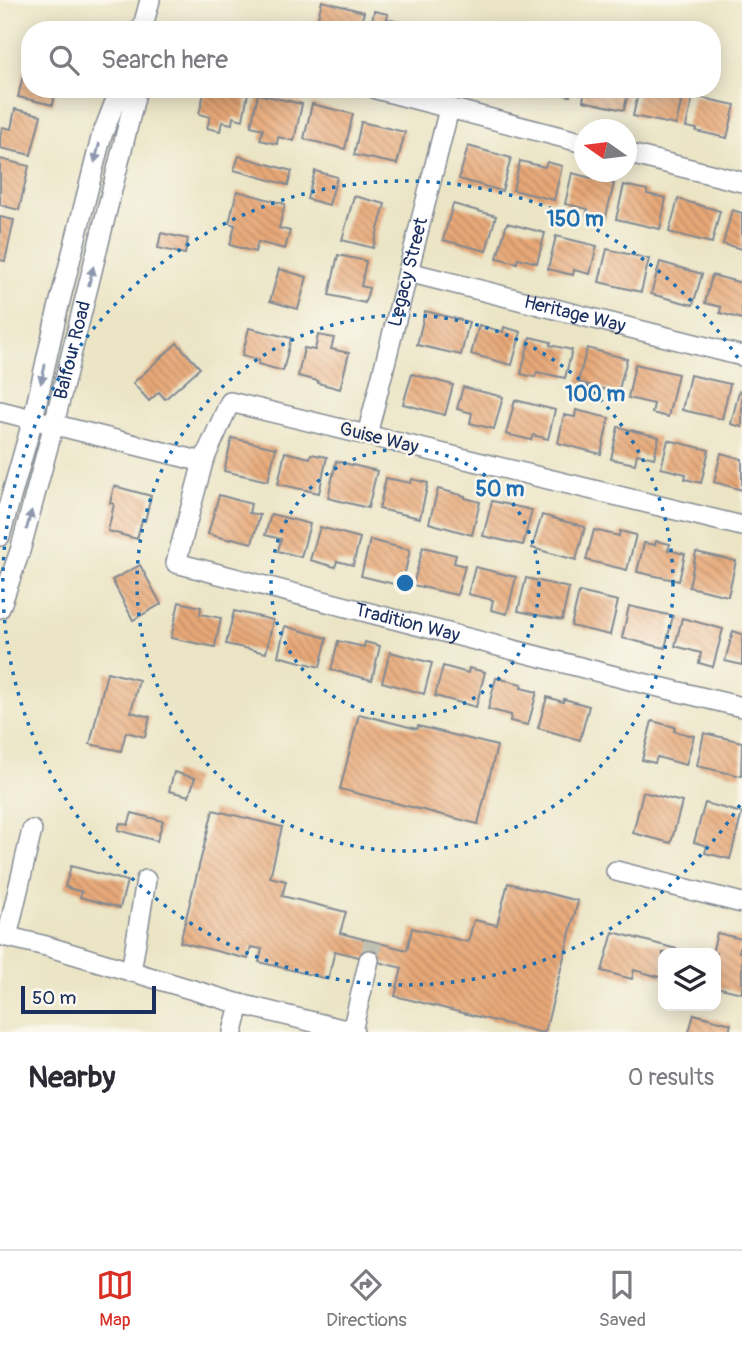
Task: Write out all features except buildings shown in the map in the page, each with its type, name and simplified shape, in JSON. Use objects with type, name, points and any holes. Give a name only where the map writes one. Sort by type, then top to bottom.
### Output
[{"type":"street","points":[[144,21],[150,0]]},
{"type":"street","points":[[157,21],[163,0]]},
{"type":"street","name":"Balfour Road","points":[[0,536],[33,419],[101,138],[117,98]]},
{"type":"street","name":"Balfour Road","points":[[0,608],[20,551],[54,424],[135,98]]},
{"type":"street","points":[[409,98],[574,140]]},
{"type":"street","name":"Legacy Street","points":[[367,435],[449,109]]},
{"type":"street","points":[[637,156],[742,182]]},
{"type":"street","name":"Heritage Way","points":[[408,272],[742,356]]},
{"type":"street","name":"Guise Way","points":[[203,462],[230,402],[742,526]]},
{"type":"street","points":[[0,411],[203,462]]},
{"type":"street","name":"Tradition Way","points":[[203,462],[176,563],[742,707]]},
{"type":"street","points":[[32,830],[3,936],[46,946],[240,1004],[353,1032],[369,960]]},
{"type":"street","points":[[616,871],[742,903]]},
{"type":"street","points":[[131,972],[146,880]]},
{"type":"street","points":[[233,1032],[240,1004]]},
{"type":"tunnel","points":[[369,960],[373,942]]}]
